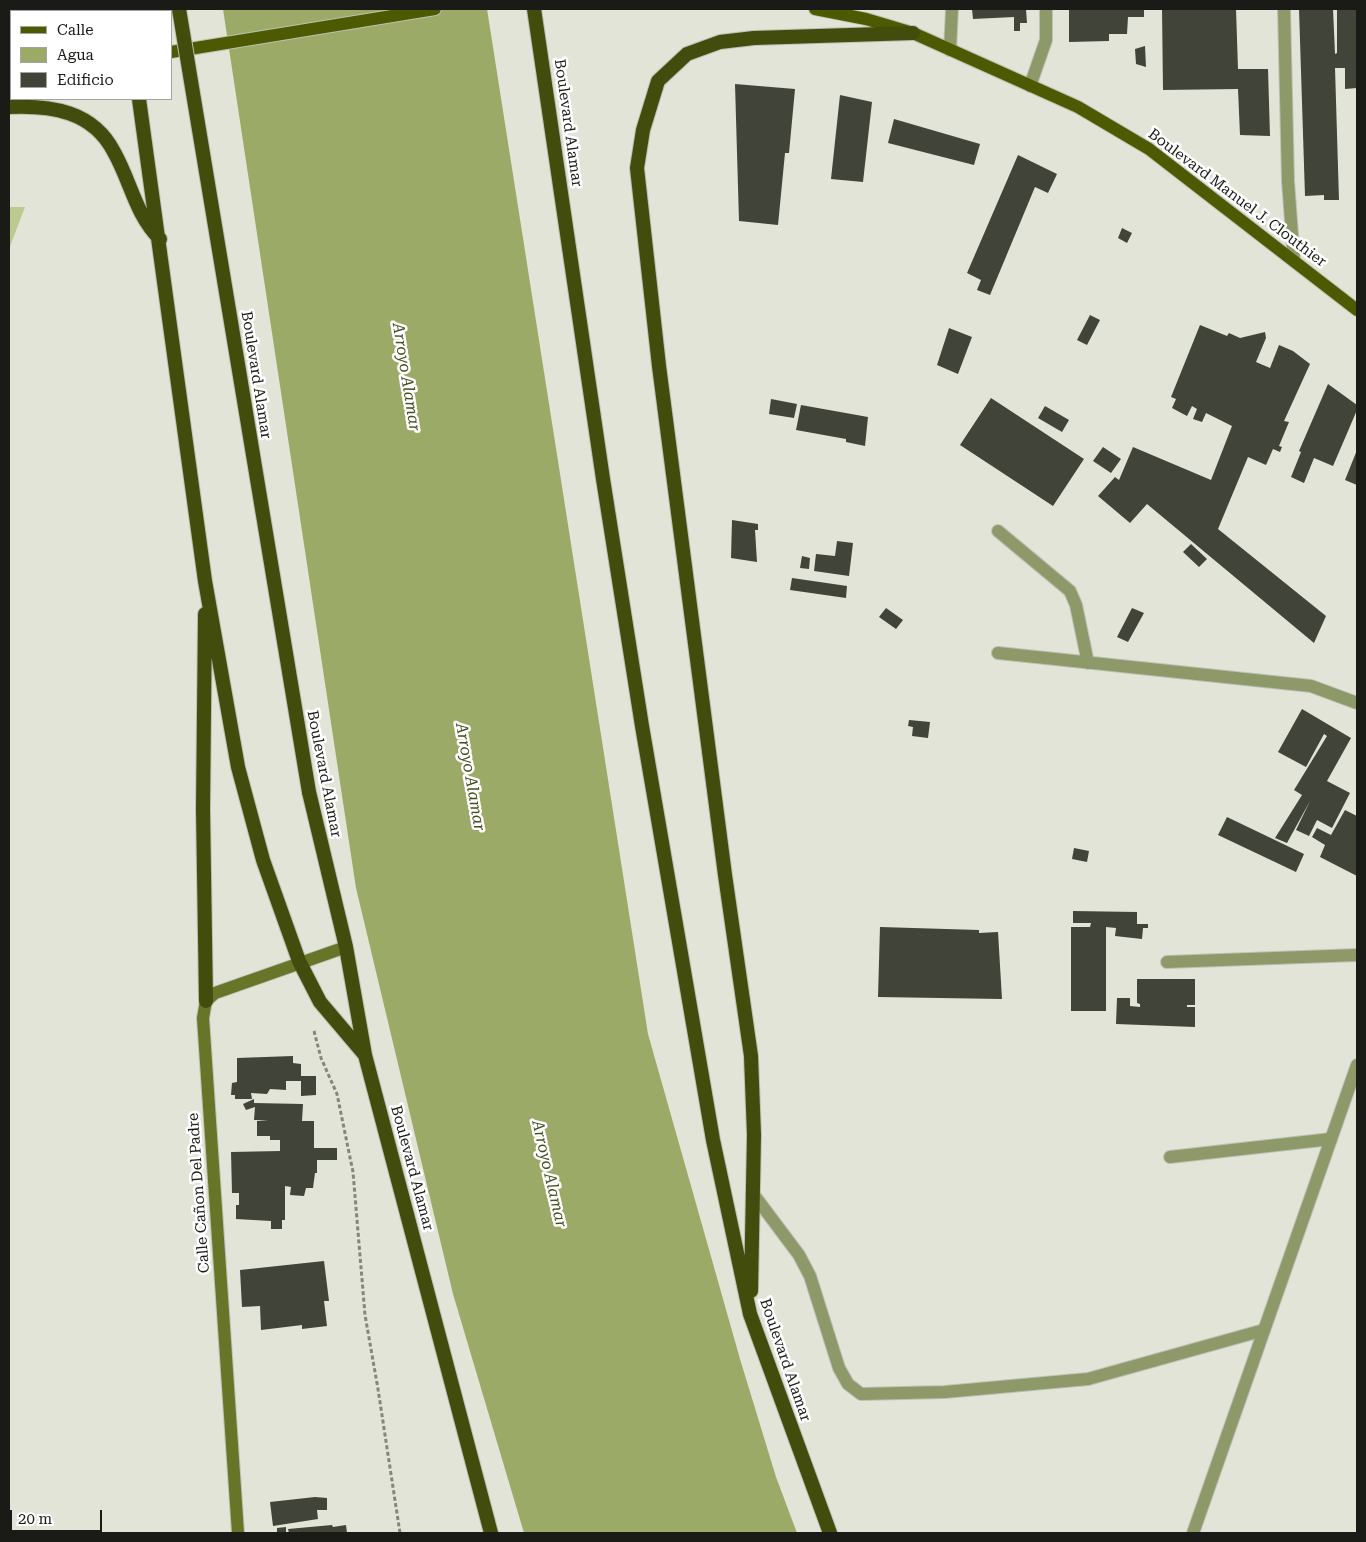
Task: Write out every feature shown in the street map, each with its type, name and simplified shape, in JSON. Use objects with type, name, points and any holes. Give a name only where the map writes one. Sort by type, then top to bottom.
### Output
[{"type":"highway","name":"Boulevard Alamar","points":[[178,9],[309,792],[346,946],[366,1055],[492,1533]]},
{"type":"highway","name":"Boulevard Alamar","points":[[534,9],[603,480],[642,726],[714,1140],[750,1314],[830,1533]]},
{"type":"highway","points":[[750,1314],[754,1195],[751,1056],[725,875],[664,405],[637,168],[643,130],[658,80],[687,54],[720,42],[754,38],[913,33]]},
{"type":"highway","points":[[139,100],[160,239],[205,581],[238,767],[263,860],[299,961],[320,1002],[366,1055]]},
{"type":"highway","points":[[9,107],[34,106],[60,109],[80,116],[98,130],[114,151],[140,215],[160,239]]},
{"type":"highway","points":[[205,581],[203,809],[206,1001]]},
{"type":"main road","points":[[172,52],[435,9]]},
{"type":"main road","name":"Boulevard Manuel J. Clouthier","points":[[815,9],[866,19],[913,33],[1078,108],[1149,149],[1357,310]]},
{"type":"main road","points":[[851,9],[866,19]]},
{"type":"main road","points":[[206,1001],[215,993],[299,961],[346,946]]},
{"type":"main road","name":"Calle Cañon Del Padre","points":[[206,1001],[203,1018],[238,1533]]},
{"type":"street","points":[[950,50],[952,9]]},
{"type":"street","points":[[1030,86],[1046,40],[1046,9]]},
{"type":"street","points":[[1284,9],[1288,181],[1294,260]]},
{"type":"street","points":[[998,531],[1070,591],[1076,605],[1088,662]]},
{"type":"street","points":[[998,653],[1311,686],[1357,703]]},
{"type":"street","points":[[1167,962],[1357,956]]},
{"type":"street","points":[[1193,1533],[1357,1065]]},
{"type":"street","points":[[1170,1157],[1331,1139]]},
{"type":"street","points":[[754,1195],[799,1255],[810,1276],[839,1368],[848,1384],[861,1394],[945,1392],[1088,1379],[1264,1330]]},
{"type":"path","points":[[313,1030],[321,1058],[337,1094],[353,1172],[364,1316],[378,1389],[400,1533]]},
{"type":"shaded area","points":[[9,207],[25,207],[9,249]]},
{"type":"water","name":"Arroyo Alamar","points":[[223,9],[487,9],[648,1034],[740,1359],[776,1477],[797,1533],[524,1533],[453,1294],[356,888]]},
{"type":"building","points":[[972,9],[1026,9],[1027,23],[1020,23],[1020,31],[1014,31],[1014,17],[973,19]]},
{"type":"building","points":[[1069,9],[1144,9],[1144,17],[1128,17],[1127,34],[1109,34],[1109,41],[1069,42]]},
{"type":"building","points":[[1162,9],[1236,9],[1238,69],[1268,69],[1270,136],[1240,135],[1238,89],[1163,90]]},
{"type":"building","points":[[1299,9],[1333,9],[1335,54],[1337,53],[1337,9],[1357,9],[1357,88],[1345,89],[1345,68],[1335,68],[1339,200],[1324,200],[1324,195],[1305,196]]},
{"type":"building","points":[[1145,46],[1146,67],[1136,64],[1135,49]]},
{"type":"building","points":[[735,84],[795,89],[789,153],[785,153],[778,225],[739,221]]},
{"type":"building","points":[[840,95],[872,102],[863,182],[831,179]]},
{"type":"building","points":[[894,119],[980,144],[974,165],[888,143]]},
{"type":"building","points":[[1018,155],[1057,174],[1048,193],[1035,187],[990,295],[977,290],[981,280],[967,273]]},
{"type":"building","points":[[1122,228],[1132,233],[1127,243],[1118,238]]},
{"type":"building","points":[[1090,315],[1100,320],[1087,345],[1077,340]]},
{"type":"building","points":[[1200,325],[1227,336],[1229,333],[1240,338],[1265,332],[1266,338],[1256,362],[1270,368],[1279,345],[1293,351],[1310,364],[1284,421],[1289,422],[1279,446],[1282,447],[1280,452],[1273,449],[1266,465],[1248,457],[1218,529],[1326,616],[1314,643],[1147,504],[1130,523],[1098,496],[1115,477],[1119,480],[1133,447],[1211,480],[1232,426],[1206,413],[1202,422],[1193,419],[1197,409],[1192,406],[1187,416],[1172,408],[1176,399],[1171,397]]},
{"type":"building","points":[[949,328],[972,337],[958,374],[937,365]]},
{"type":"building","points":[[1328,384],[1357,405],[1357,410],[1333,466],[1314,458],[1304,483],[1291,477],[1301,452],[1299,451]]},
{"type":"building","points":[[991,398],[1084,459],[1053,506],[960,445]]},
{"type":"building","points":[[771,399],[797,404],[794,418],[769,414]]},
{"type":"building","points":[[801,405],[868,417],[865,446],[846,442],[846,439],[796,430]]},
{"type":"building","points":[[1045,406],[1069,420],[1062,432],[1038,418]]},
{"type":"building","points":[[1103,447],[1121,459],[1111,473],[1093,461]]},
{"type":"building","points":[[1357,450],[1357,485],[1345,480]]},
{"type":"building","points":[[732,520],[758,524],[758,530],[755,530],[757,562],[731,558]]},
{"type":"building","points":[[837,541],[853,543],[849,576],[814,571],[816,554],[835,556]]},
{"type":"building","points":[[1191,544],[1207,559],[1199,567],[1183,552]]},
{"type":"building","points":[[802,556],[810,558],[809,569],[800,568]]},
{"type":"building","points":[[792,578],[847,586],[846,598],[790,590]]},
{"type":"building","points":[[886,608],[903,620],[896,629],[879,617]]},
{"type":"building","points":[[1132,608],[1144,613],[1128,642],[1117,637]]},
{"type":"building","points":[[1302,709],[1351,738],[1327,781],[1350,793],[1332,828],[1317,820],[1309,836],[1296,830],[1310,801],[1287,843],[1275,838],[1302,795],[1294,790],[1327,736],[1324,734],[1306,767],[1278,752]]},
{"type":"building","points":[[909,720],[930,722],[928,738],[912,736],[913,727],[908,726]]},
{"type":"building","points":[[1345,810],[1357,816],[1357,876],[1320,857],[1325,845],[1312,837],[1317,828],[1331,835]]},
{"type":"building","points":[[1227,817],[1304,854],[1296,872],[1218,835]]},
{"type":"building","points":[[1074,848],[1089,851],[1087,862],[1072,859]]},
{"type":"building","points":[[1073,911],[1137,912],[1137,924],[1148,924],[1148,928],[1143,928],[1142,939],[1115,936],[1116,928],[1106,927],[1106,1011],[1071,1011],[1071,927],[1090,927],[1091,923],[1073,923]]},
{"type":"building","points":[[880,927],[979,930],[979,933],[998,932],[1002,999],[878,997]]},
{"type":"building","points":[[1137,979],[1195,979],[1195,1005],[1187,1005],[1187,1007],[1195,1007],[1195,1027],[1116,1024],[1117,998],[1130,998],[1130,1006],[1140,1007],[1140,1004],[1137,1003]]},
{"type":"building","points":[[293,1056],[293,1063],[301,1064],[301,1076],[316,1076],[316,1095],[301,1096],[301,1081],[286,1081],[286,1090],[270,1089],[267,1094],[251,1093],[252,1099],[235,1099],[235,1095],[231,1095],[232,1083],[237,1082],[237,1058]]},
{"type":"building","points":[[254,1099],[254,1103],[303,1104],[302,1121],[314,1121],[314,1148],[337,1148],[337,1160],[317,1160],[317,1173],[315,1173],[313,1188],[306,1188],[304,1196],[290,1195],[291,1187],[285,1186],[285,1220],[282,1220],[282,1229],[271,1229],[271,1221],[236,1219],[236,1205],[239,1205],[239,1193],[232,1193],[231,1152],[280,1151],[280,1140],[270,1140],[270,1136],[257,1136],[257,1121],[268,1120],[254,1120],[255,1107],[246,1110],[243,1104]]},
{"type":"building","points":[[324,1261],[329,1301],[324,1301],[327,1326],[302,1329],[302,1325],[261,1330],[260,1306],[242,1307],[240,1270]]},
{"type":"building","points":[[315,1497],[327,1498],[327,1510],[317,1510],[318,1519],[273,1526],[270,1502]]},
{"type":"building","points":[[332,1525],[333,1527],[346,1525],[347,1533],[289,1533],[288,1529]]},
{"type":"building","points":[[286,1527],[286,1533],[277,1533],[277,1528]]}]
